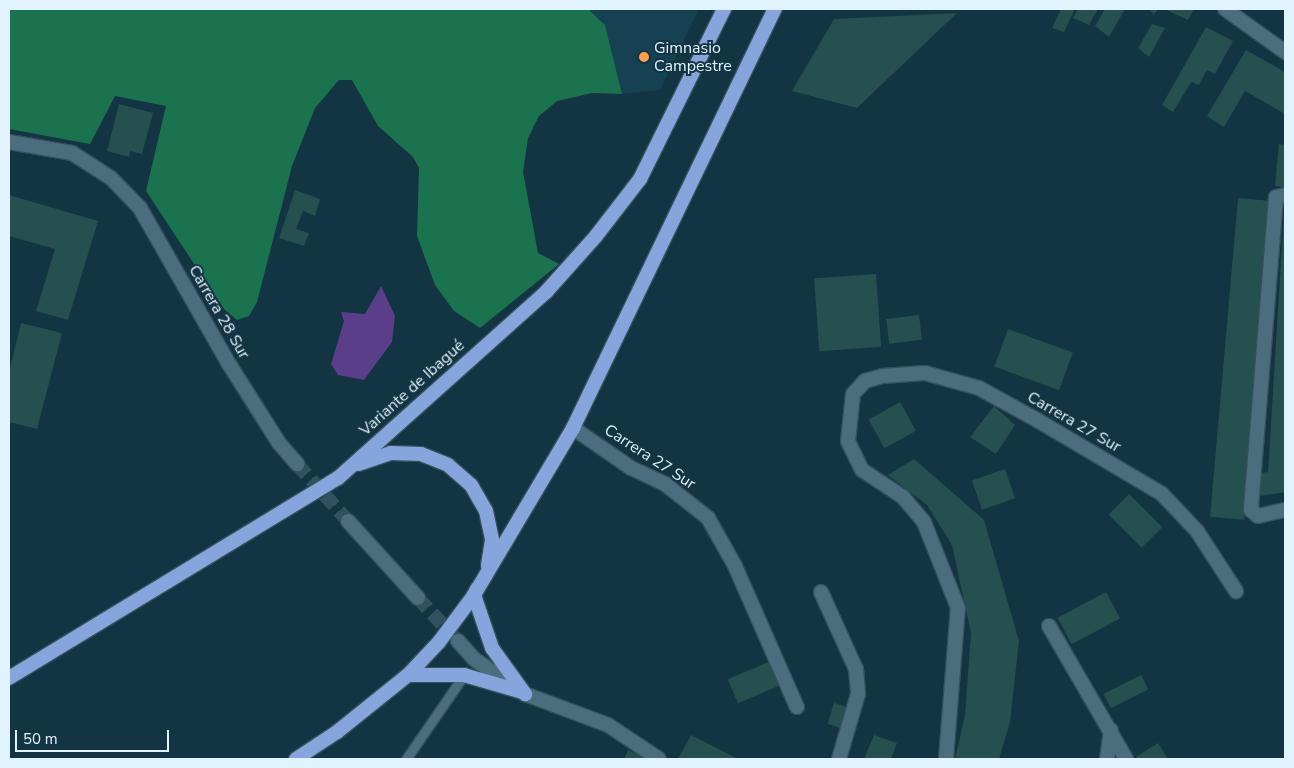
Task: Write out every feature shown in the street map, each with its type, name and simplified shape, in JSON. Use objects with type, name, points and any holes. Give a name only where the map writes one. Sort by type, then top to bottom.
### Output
[{"type":"highway","name":"Variante de Ibagué","points":[[9,678],[338,478],[546,292],[596,236],[640,179],[724,9]]},
{"type":"highway","points":[[296,759],[337,732],[408,675],[439,642],[474,596],[574,428],[775,9]]},
{"type":"highway","points":[[338,478],[363,461],[392,453],[421,454],[448,465],[464,478],[486,510],[492,540],[487,569],[474,596],[492,648],[526,694]]},
{"type":"highway","points":[[408,675],[464,675],[496,682],[526,694]]},
{"type":"street","points":[[1225,9],[1285,52]]},
{"type":"street","name":"Carrera 28 Sur","points":[[9,142],[72,153],[111,178],[140,208],[229,364],[279,443],[297,464]]},
{"type":"street","points":[[1280,196],[1251,510],[1258,516],[1285,510]]},
{"type":"street","name":"Carrera 27 Sur","points":[[946,759],[958,608],[924,522],[903,497],[862,470],[848,441],[853,394],[865,381],[883,376],[924,373],[979,388],[1162,494],[1197,531],[1236,591]]},
{"type":"street","name":"Carrera 27 Sur","points":[[574,428],[631,468],[665,484],[708,518],[735,566],[798,707]]},
{"type":"street","points":[[348,521],[418,598]]},
{"type":"street","points":[[821,592],[856,669],[858,694],[839,759]]},
{"type":"street","points":[[1049,626],[1111,730],[1126,759]]},
{"type":"street","points":[[458,641],[474,659],[526,694],[608,725],[659,759]]},
{"type":"street","points":[[1108,759],[1111,730]]},
{"type":"lane","points":[[406,759],[464,675]]},
{"type":"shaded area","name":"Gimnasio Campestre","points":[[588,9],[699,9],[660,90],[622,94],[605,25]]},
{"type":"shaded area","points":[[381,286],[395,316],[392,342],[364,380],[338,375],[331,364],[344,321],[341,312],[365,314]]},
{"type":"green space","points":[[9,9],[588,9],[605,25],[622,94],[592,93],[557,101],[539,116],[528,138],[523,172],[538,253],[559,264],[480,328],[454,311],[435,285],[417,236],[419,168],[413,157],[378,126],[352,80],[339,80],[315,108],[292,166],[257,302],[249,316],[237,320],[224,309],[146,191],[166,106],[115,96],[90,144],[9,129]]},
{"type":"building","points":[[1061,9],[1075,9],[1064,32],[1052,28]]},
{"type":"building","points":[[1078,9],[1098,9],[1089,25],[1073,18]]},
{"type":"building","points":[[1105,9],[1125,9],[1109,37],[1095,26]]},
{"type":"building","points":[[1149,9],[1158,9],[1154,15]]},
{"type":"building","points":[[1164,9],[1194,9],[1188,20]]},
{"type":"building","points":[[957,13],[857,108],[792,91],[834,19]]},
{"type":"building","points":[[1152,24],[1165,28],[1149,57],[1138,48]]},
{"type":"building","points":[[1206,27],[1233,41],[1215,74],[1207,70],[1199,85],[1191,82],[1173,112],[1162,105]]},
{"type":"building","points":[[1246,50],[1285,72],[1285,114],[1245,91],[1224,127],[1207,116]]},
{"type":"building","points":[[119,104],[153,113],[142,154],[130,151],[129,157],[107,151]]},
{"type":"building","points":[[1279,144],[1285,145],[1285,187],[1275,186]]},
{"type":"building","points":[[295,190],[320,199],[315,216],[303,211],[296,229],[309,233],[304,246],[279,238]]},
{"type":"building","points":[[9,195],[98,221],[68,320],[36,311],[55,249],[9,236]]},
{"type":"building","points":[[1238,198],[1272,201],[1244,520],[1210,517]]},
{"type":"building","points":[[1284,213],[1285,492],[1260,496],[1260,473],[1268,472]]},
{"type":"building","points":[[876,274],[881,347],[819,351],[814,278]]},
{"type":"building","points":[[919,315],[922,340],[889,344],[886,319]]},
{"type":"building","points":[[21,323],[62,333],[37,429],[9,422],[9,372]]},
{"type":"building","points":[[1008,329],[1073,353],[1059,390],[994,367]]},
{"type":"building","points":[[900,402],[916,431],[885,448],[869,419]]},
{"type":"building","points":[[994,406],[1015,425],[996,454],[970,437]]},
{"type":"building","points":[[914,459],[984,520],[1019,641],[1010,722],[999,759],[955,759],[965,715],[971,633],[952,545],[927,505],[888,475]]},
{"type":"building","points":[[1005,469],[1015,498],[982,510],[972,480]]},
{"type":"building","points":[[1129,494],[1162,527],[1142,548],[1108,515]]},
{"type":"building","points":[[1106,592],[1120,618],[1072,644],[1057,618]]},
{"type":"building","points":[[771,661],[781,685],[738,703],[728,679]]},
{"type":"building","points":[[1141,675],[1148,689],[1111,708],[1104,694]]},
{"type":"building","points":[[834,703],[850,708],[844,729],[828,724]]},
{"type":"building","points":[[691,735],[738,759],[678,759]]},
{"type":"building","points":[[874,735],[897,743],[891,759],[864,759]]},
{"type":"building","points":[[1158,743],[1168,759],[1138,759],[1136,757]]},
{"type":"building","points":[[628,750],[647,759],[624,759]]},
{"type":"tunnel","points":[[297,464],[348,521]]},
{"type":"tunnel","points":[[418,598],[455,638]]},
{"type":"place","name":"Gimnasio Campestre","points":[[644,57]]}]
